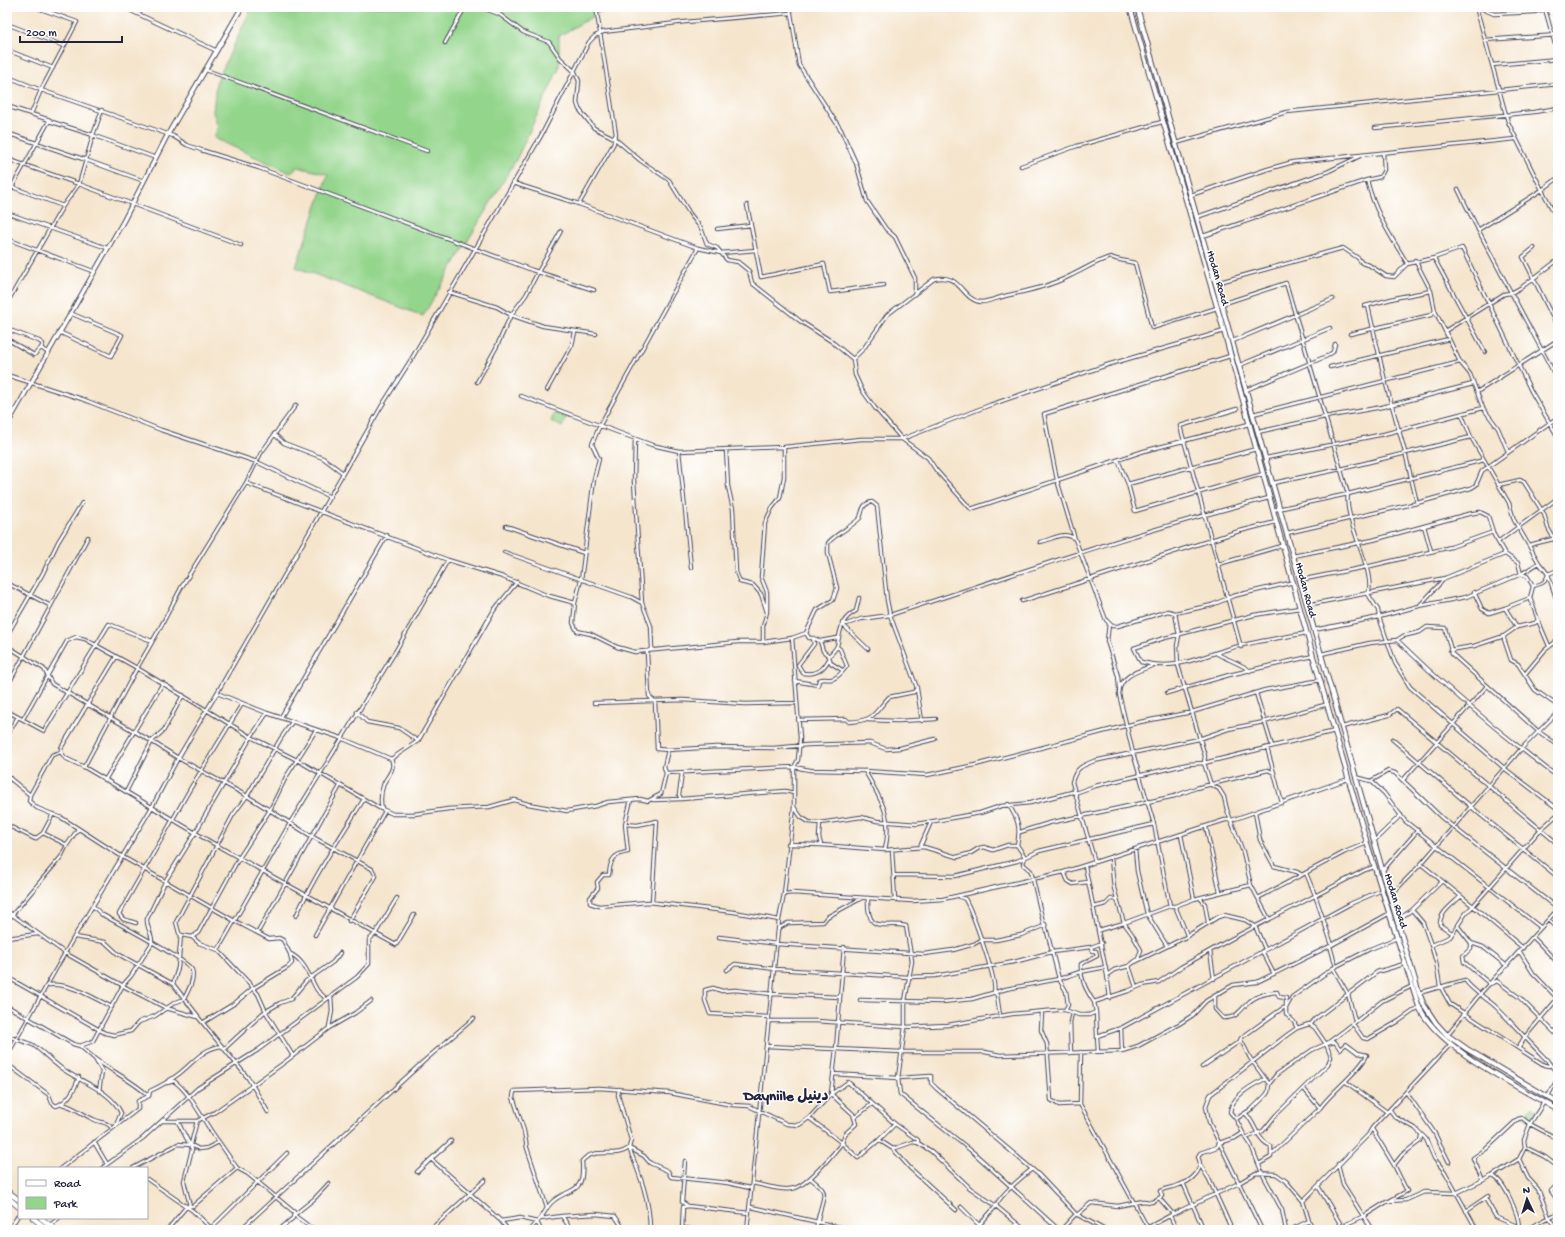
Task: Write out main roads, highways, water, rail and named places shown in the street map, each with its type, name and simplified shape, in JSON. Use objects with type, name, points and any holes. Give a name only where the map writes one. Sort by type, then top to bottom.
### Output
[{"type":"highway","points":[[7,1191],[18,1199]]},
{"type":"highway","points":[[7,1197],[18,1206]]},
{"type":"highway","points":[[34,1219],[41,1228],[56,1230]]},
{"type":"highway","points":[[42,1219],[49,1228]]},
{"type":"main road","name":"Hodan Road","points":[[1130,7],[1162,122],[1224,331],[1308,633],[1313,656],[1350,778],[1367,843],[1383,890],[1404,964],[1419,1007],[1428,1023],[1450,1045],[1558,1110]]},
{"type":"main road","name":"Hodan Road","points":[[1137,7],[1240,365],[1382,870],[1419,993],[1428,1013],[1447,1035],[1467,1049],[1558,1103]]},
{"type":"district","name":"Dayniile دينيل","points":[[786,1097]]}]
